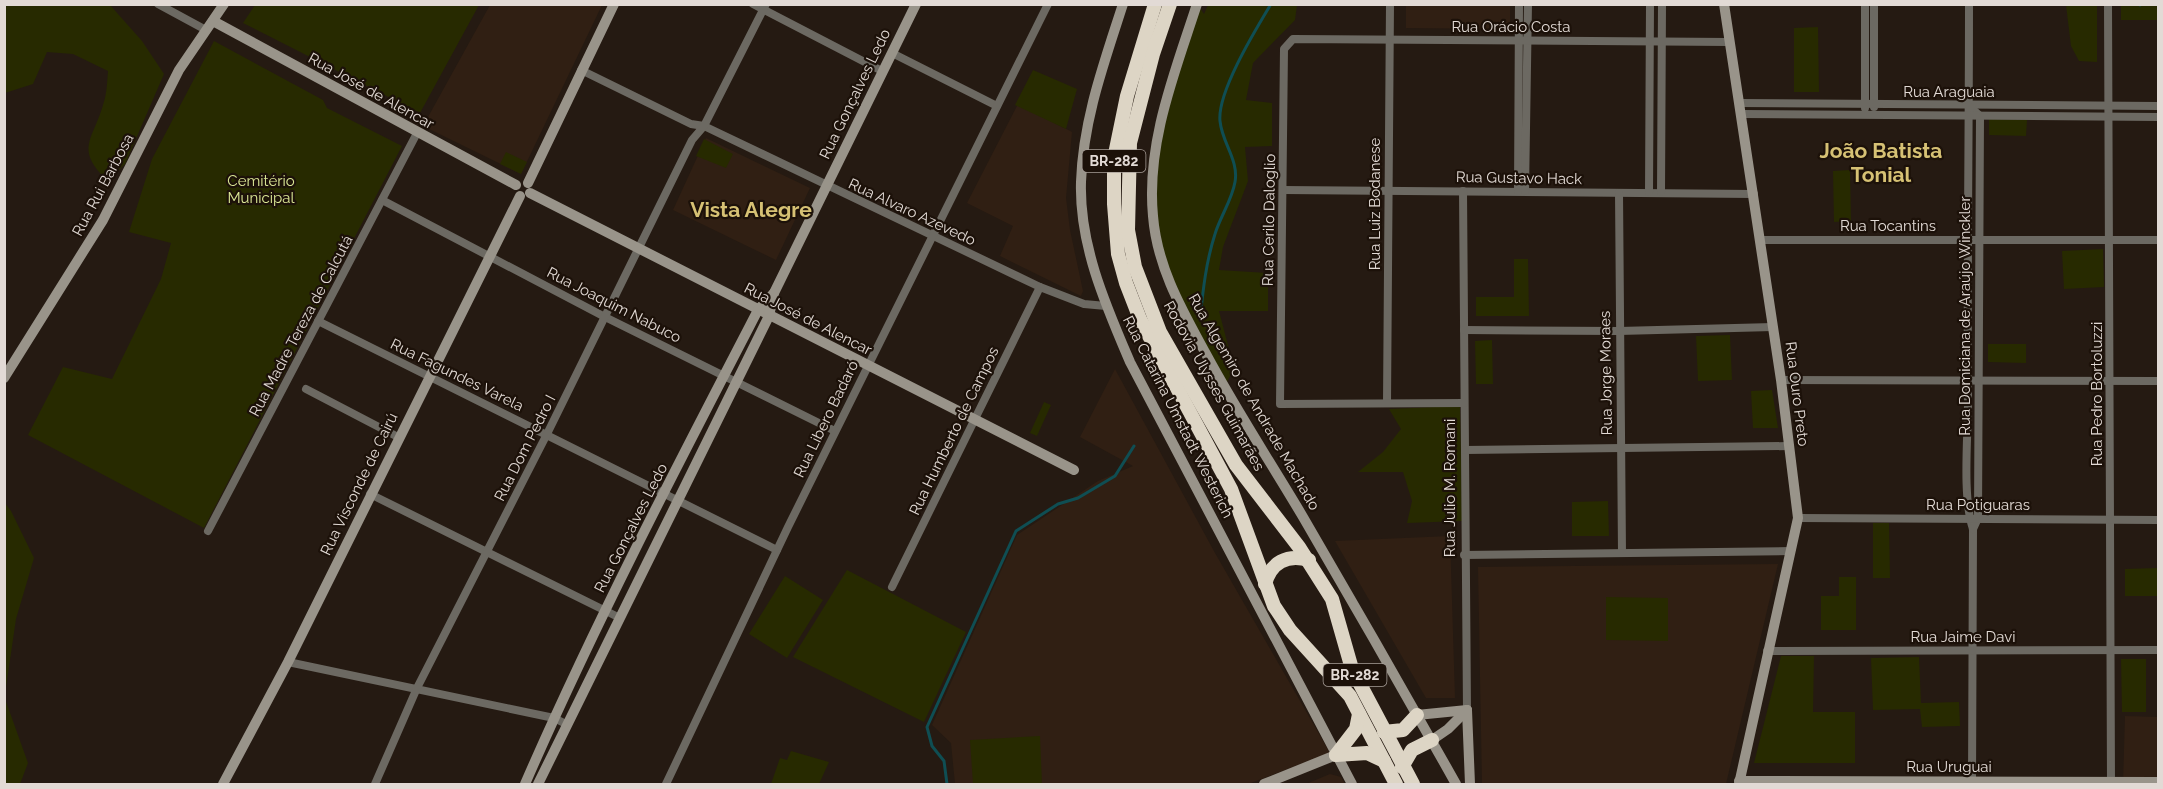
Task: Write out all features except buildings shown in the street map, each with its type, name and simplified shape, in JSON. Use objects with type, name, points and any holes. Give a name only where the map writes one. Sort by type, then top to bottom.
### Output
[{"type":"highway","name":"BR-282","points":[[1155,4],[1127,96],[1116,142],[1114,204],[1118,254],[1140,318],[1231,489],[1264,584],[1290,630],[1350,696],[1396,784]]},
{"type":"highway","name":"Rodovia Ulysses Guimarães","points":[[1170,4],[1153,54],[1130,143],[1128,230],[1135,267],[1160,332],[1236,465],[1309,560],[1332,599],[1352,669],[1413,784]]},
{"type":"highway","points":[[1264,584],[1268,573],[1286,558],[1298,557],[1309,560]]},
{"type":"highway","points":[[1336,755],[1356,729],[1359,714]]},
{"type":"highway","points":[[1384,732],[1403,730],[1417,715]]},
{"type":"highway","points":[[1402,767],[1412,750],[1432,740]]},
{"type":"highway","points":[[1336,755],[1367,753],[1384,761]]},
{"type":"street","name":"Rua José de Alencar","points":[[158,4],[210,25],[516,185],[515,192],[526,191],[1074,470]]},
{"type":"street","name":"Rua Rui Barbosa","points":[[4,378],[103,220],[179,70],[224,4]]},
{"type":"street","name":"Rua Visconde de Cairú","points":[[224,784],[288,662],[489,256],[526,191],[614,4]]},
{"type":"street","points":[[753,4],[765,7],[882,71]]},
{"type":"street","name":"Rua Gonçalves Ledo","points":[[538,784],[618,617],[769,316],[774,293],[916,4]]},
{"type":"street","name":"Rua Libero Badaró","points":[[666,784],[835,431],[1048,4]]},
{"type":"street","name":"Rua Catarina Umstadt Westerich","points":[[1124,4],[1089,115],[1081,183],[1090,254],[1106,306],[1135,372],[1352,784]]},
{"type":"street","name":"Rua Algemiro de Andrade Machado","points":[[1197,4],[1168,93],[1157,141],[1152,180],[1153,216],[1166,276],[1180,309],[1221,383],[1456,784]]},
{"type":"street","name":"Rua Luiz Bodanese","points":[[1387,404],[1390,4]]},
{"type":"street","points":[[1519,4],[1517,135],[1522,191]]},
{"type":"street","points":[[1522,191],[1527,135],[1528,4]]},
{"type":"street","points":[[1649,192],[1650,4]]},
{"type":"street","points":[[1661,192],[1662,4]]},
{"type":"street","name":"Rua Ouro Preto","points":[[1724,4],[1761,240],[1798,518],[1739,783]]},
{"type":"street","points":[[1865,4],[1865,115]]},
{"type":"street","points":[[1874,4],[1874,115]]},
{"type":"street","name":"Rua Domiciana de Araújo Winckler","points":[[1969,4],[1968,465],[1974,518]]},
{"type":"street","name":"Rua Pedro Bortoluzzi","points":[[2108,4],[2111,240],[2111,783]]},
{"type":"street","name":"Rua Dom Pedro I","points":[[375,784],[417,688],[488,552],[692,140],[704,126],[765,7]]},
{"type":"street","name":"Rua Orácio Costa","points":[[1293,39],[1729,42]]},
{"type":"street","name":"Rua Cerilo Daloglio","points":[[1293,39],[1284,49],[1280,404],[1387,404]]},
{"type":"street","points":[[1865,51],[1874,51]]},
{"type":"street","points":[[892,53],[997,106]]},
{"type":"street","name":"Rua Alvaro Azevedo","points":[[581,70],[691,124],[704,126],[827,187],[1040,287],[1084,304],[1106,306]]},
{"type":"street","points":[[1518,94],[1528,94]]},
{"type":"street","points":[[1650,99],[1661,99]]},
{"type":"street","points":[[1812,114],[1813,104]]},
{"type":"street","name":"Rua Araguaia","points":[[1741,109],[1813,104],[2158,106]]},
{"type":"street","points":[[1927,105],[1927,115]]},
{"type":"street","points":[[1969,106],[1980,116]]},
{"type":"street","points":[[2030,106],[2030,116]]},
{"type":"street","points":[[2062,117],[2063,106]]},
{"type":"street","name":"Rua Araguaia","points":[[1741,109],[1812,114],[2158,117]]},
{"type":"street","name":"Rua Domiciana de Araújo Winckler","points":[[1972,784],[1973,529],[1978,465],[1980,116]]},
{"type":"street","name":"Rua Madre Tereza de Calcutá","points":[[208,531],[417,133]]},
{"type":"street","points":[[1517,135],[1527,135]]},
{"type":"street","points":[[1650,143],[1661,143]]},
{"type":"street","points":[[1969,159],[1980,159]]},
{"type":"street","name":"Rua Gustavo Hack","points":[[1283,190],[1754,194]]},
{"type":"street","points":[[1969,190],[1979,190]]},
{"type":"street","name":"Rua Julio M. Romani","points":[[1463,191],[1466,450],[1464,555],[1471,784]]},
{"type":"street","name":"Rua Jorge Moraes","points":[[1620,193],[1618,331],[1622,553]]},
{"type":"street","name":"Rua Joaquim Nabuco","points":[[382,200],[605,317],[835,431]]},
{"type":"street","name":"Rua Tocantins","points":[[1761,240],[2158,240]]},
{"type":"street","name":"Rua Humberto de Campos","points":[[892,587],[1040,287]]},
{"type":"street","name":"Rua Gonçalves Ledo","points":[[525,784],[578,668],[695,433],[758,310],[774,293]]},
{"type":"street","points":[[1969,293],[1979,293]]},
{"type":"street","name":"Rua Fagundes Varela","points":[[318,321],[679,499],[777,550]]},
{"type":"street","points":[[1464,330],[1618,331],[1773,327]]},
{"type":"street","points":[[1968,330],[1978,330]]},
{"type":"street","points":[[1781,380],[2158,381]]},
{"type":"street","points":[[306,389],[398,437]]},
{"type":"street","points":[[1387,404],[1464,404]]},
{"type":"street","points":[[1968,430],[1978,431]]},
{"type":"street","points":[[695,433],[708,440]]},
{"type":"street","points":[[1466,450],[1789,447]]},
{"type":"street","points":[[1968,465],[1978,465]]},
{"type":"street","points":[[370,494],[618,617]]},
{"type":"street","name":"Rua Potiguaras","points":[[1798,518],[2158,520]]},
{"type":"street","points":[[636,551],[649,557]]},
{"type":"street","points":[[1464,555],[1791,551]]},
{"type":"street","name":"Rua Jaime Davi","points":[[1767,651],[2158,650]]},
{"type":"street","points":[[288,662],[554,718],[566,724]]},
{"type":"street","points":[[578,668],[590,674]]},
{"type":"street","points":[[1417,715],[1467,710]]},
{"type":"street","points":[[1432,740],[1448,729],[1467,710]]},
{"type":"street","points":[[1264,784],[1336,755]]},
{"type":"street","name":"Rua Uruguai","points":[[1739,783],[2158,783]]},
{"type":"shaded area","points":[[490,5],[602,5],[521,174],[423,126]]},
{"type":"shaded area","points":[[1406,5],[1510,5],[1510,29],[1406,28]]},
{"type":"shaded area","points":[[1018,104],[1072,132],[1066,198],[1070,230],[1083,291],[1081,296],[1000,256],[1013,226],[967,203]]},
{"type":"shaded area","points":[[706,138],[810,188],[776,260],[673,210]]},
{"type":"shaded area","points":[[1115,369],[1215,553],[1330,753],[1248,784],[955,784],[951,743],[932,725],[1017,535],[1098,481],[1133,466],[1080,437]]},
{"type":"shaded area","points":[[1450,536],[1455,698],[1426,698],[1335,541]]},
{"type":"shaded area","points":[[1778,564],[1726,784],[1482,784],[1478,567]]},
{"type":"shaded area","points":[[2125,716],[2158,717],[2158,784],[2123,784]]},
{"type":"shaded area","points":[[1330,774],[1341,777],[1345,784],[1306,784]]},
{"type":"green space","points":[[4,5],[110,5],[142,41],[164,74],[125,164],[108,181],[91,161],[89,144],[105,97],[108,71],[73,54],[47,52],[33,84],[5,93]]},
{"type":"green space","points":[[255,5],[479,5],[420,113],[243,23]]},
{"type":"green space","points":[[1198,5],[1204,14],[1208,5],[1297,5],[1295,20],[1253,63],[1246,100],[1272,103],[1272,146],[1245,147],[1248,181],[1223,247],[1219,270],[1268,273],[1268,311],[1219,311],[1234,368],[1226,384],[1173,279],[1164,257],[1154,215],[1153,189],[1160,135]]},
{"type":"green space","points":[[2066,5],[2097,5],[2097,62],[2079,61],[2071,46]]},
{"type":"green space","points":[[2121,5],[2158,5],[2158,20],[2121,20]]},
{"type":"green space","points":[[1818,27],[1819,92],[1794,92],[1794,28]]},
{"type":"green space","name":"Cemitério Municipal","points":[[214,41],[323,100],[327,108],[402,146],[204,528],[28,435],[63,367],[112,379],[161,279],[171,243],[129,232],[152,159]]},
{"type":"green space","points":[[1033,70],[1077,89],[1066,129],[1015,105]]},
{"type":"green space","points":[[1989,119],[2027,120],[2026,136],[1989,135]]},
{"type":"green space","points":[[704,139],[733,154],[726,168],[696,156]]},
{"type":"green space","points":[[506,152],[527,162],[521,174],[500,164]]},
{"type":"green space","points":[[1850,170],[1851,221],[1834,222],[1833,171]]},
{"type":"green space","points":[[2103,249],[2104,287],[2064,289],[2062,251]]},
{"type":"green space","points":[[1514,259],[1528,259],[1529,316],[1476,316],[1476,297],[1514,297]]},
{"type":"green space","points":[[1730,335],[1732,380],[1698,381],[1696,336]]},
{"type":"green space","points":[[1492,340],[1493,384],[1476,384],[1475,341]]},
{"type":"green space","points":[[1988,344],[2026,344],[2026,363],[1988,362]]},
{"type":"green space","points":[[1772,390],[1778,428],[1753,428],[1751,391]]},
{"type":"green space","points":[[1044,402],[1051,405],[1037,436],[1030,433]]},
{"type":"green space","points":[[1460,406],[1462,521],[1407,523],[1412,501],[1403,472],[1358,472],[1383,452],[1401,429],[1389,409]]},
{"type":"green space","points":[[1608,501],[1609,536],[1572,536],[1572,502]]},
{"type":"green space","points":[[5,503],[34,558],[16,619],[5,694]]},
{"type":"green space","points":[[1873,523],[1889,523],[1890,578],[1873,578]]},
{"type":"green space","points":[[2158,568],[2158,596],[2125,596],[2125,569]]},
{"type":"green space","points":[[847,570],[966,632],[924,722],[793,657]]},
{"type":"green space","points":[[785,576],[823,600],[787,658],[749,634]]},
{"type":"green space","points":[[1839,577],[1856,577],[1856,630],[1821,630],[1821,596],[1839,596]]},
{"type":"green space","points":[[1606,597],[1668,598],[1668,641],[1606,640]]},
{"type":"green space","points":[[1781,656],[1814,656],[1813,712],[1855,712],[1855,763],[1754,763]]},
{"type":"green space","points":[[1919,657],[1921,703],[1959,702],[1960,726],[1922,727],[1920,709],[1873,710],[1871,658]]},
{"type":"green space","points":[[2121,659],[2146,659],[2146,712],[2122,712]]},
{"type":"green space","points":[[4,696],[28,763],[20,784],[5,784]]},
{"type":"green space","points":[[1040,736],[1042,784],[973,784],[970,740]]},
{"type":"green space","points":[[791,751],[829,762],[819,784],[771,784],[780,758],[787,760]]},
{"type":"waterway","points":[[1200,319],[1205,276],[1212,245],[1231,195],[1236,174],[1233,159],[1221,129],[1221,109],[1239,61],[1271,4]]},
{"type":"waterway","points":[[947,784],[944,761],[932,746],[927,727],[1016,531],[1058,504],[1078,498],[1115,476],[1134,446]]},
{"type":"district","name":"João Batista Tonial","points":[[1881,163]]},
{"type":"district","name":"Vista Alegre","points":[[751,210]]}]
